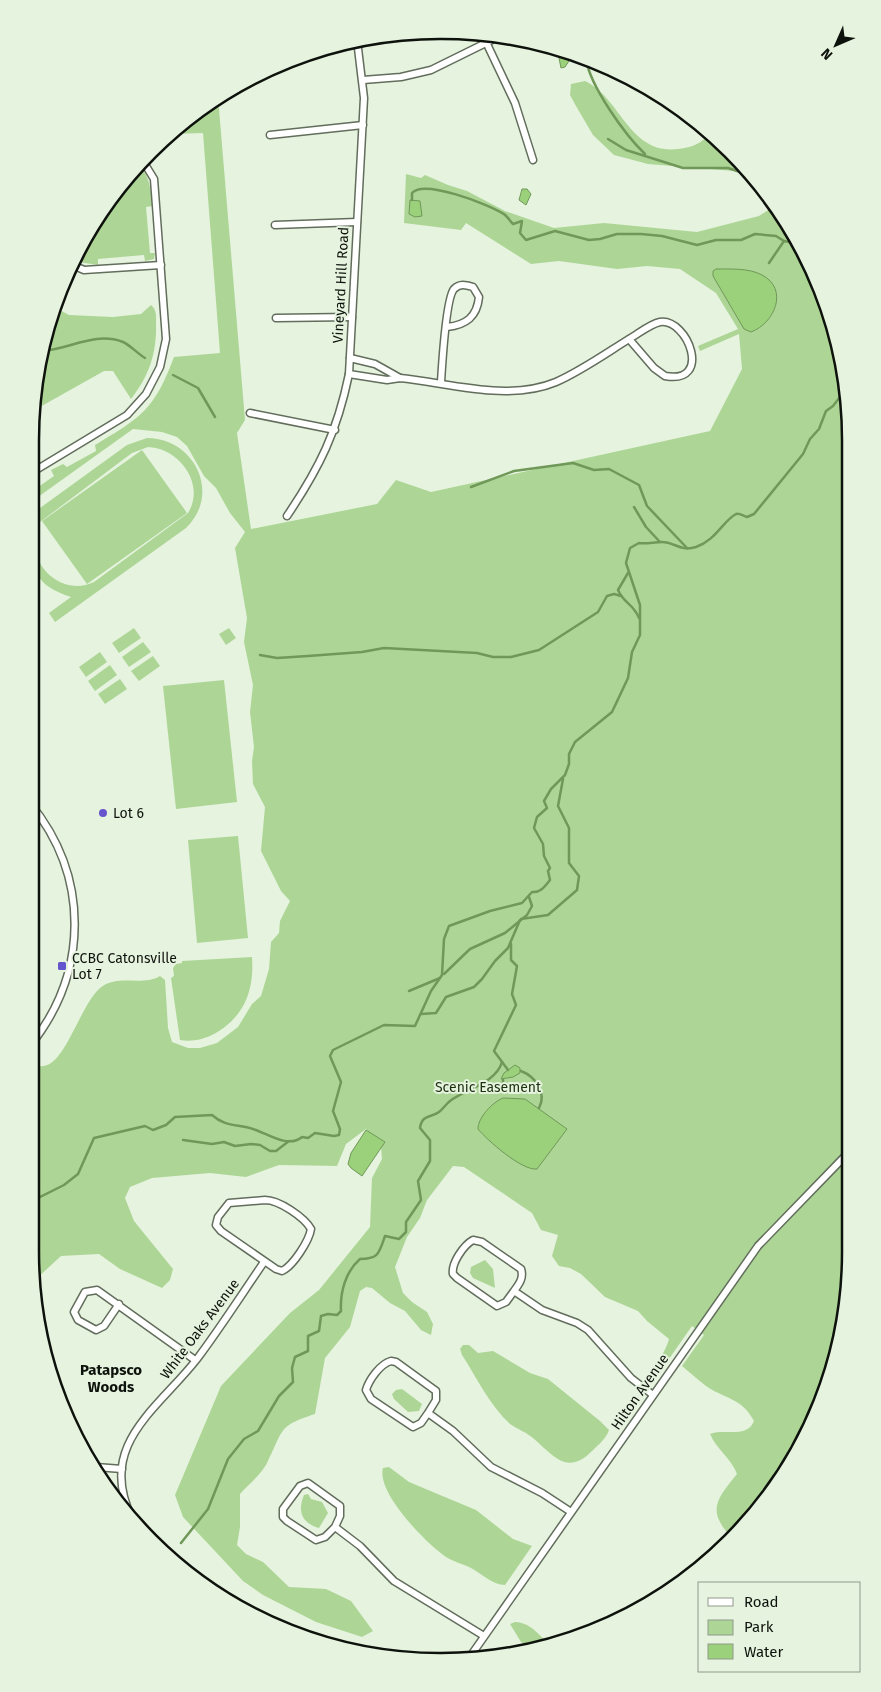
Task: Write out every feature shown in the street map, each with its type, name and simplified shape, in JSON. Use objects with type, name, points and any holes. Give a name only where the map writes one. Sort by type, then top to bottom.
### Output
[{"type":"street","points":[[363,80],[408,76],[431,70],[486,42],[515,103],[533,160]]},
{"type":"street","name":"Vineyard Hill Road","points":[[287,516],[319,466],[335,430],[349,374],[364,98],[358,47]]},
{"type":"street","points":[[270,135],[363,125]]},
{"type":"street","points":[[39,468],[127,415],[154,382],[164,354],[166,339],[154,179],[147,166]]},
{"type":"street","points":[[275,224],[357,222]]},
{"type":"street","points":[[78,267],[84,270],[161,265]]},
{"type":"street","points":[[441,382],[450,297],[453,291],[462,285],[473,287],[479,297],[476,311],[466,322],[447,326]]},
{"type":"street","points":[[276,318],[352,317]]},
{"type":"street","points":[[349,374],[387,380],[400,378],[500,390],[537,387],[556,382],[629,339],[656,324],[672,324],[678,328],[691,349],[693,356],[691,367],[682,375],[665,376],[654,368],[629,339]]},
{"type":"street","points":[[350,358],[375,364],[400,378]]},
{"type":"street","points":[[250,413],[335,430]]},
{"type":"street","points":[[39,816],[50,831],[60,852],[73,899],[75,936],[72,962],[62,994],[39,1034]]},
{"type":"street","name":"Hilton Avenue","points":[[473,1652],[758,1246],[842,1159]]},
{"type":"street","points":[[272,1200],[309,1226],[309,1235],[287,1269],[280,1271],[264,1262],[218,1229],[216,1220],[227,1204],[272,1200]]},
{"type":"street","points":[[473,1240],[482,1242],[521,1269],[523,1275],[514,1291],[506,1302],[497,1306],[453,1274],[453,1264],[468,1242],[473,1240]]},
{"type":"street","name":"White Oaks Avenue","points":[[126,1501],[122,1469],[128,1443],[134,1430],[195,1360],[264,1262]]},
{"type":"street","points":[[119,1304],[104,1326],[96,1330],[78,1320],[74,1312],[85,1292],[93,1289],[119,1304],[195,1360]]},
{"type":"street","points":[[514,1291],[542,1310],[577,1323],[588,1330],[631,1378],[653,1395]]},
{"type":"street","points":[[391,1361],[396,1362],[436,1391],[436,1400],[428,1413],[421,1422],[413,1427],[371,1399],[366,1390],[382,1365],[391,1361]]},
{"type":"street","points":[[428,1413],[453,1431],[491,1467],[542,1493],[571,1512]]},
{"type":"street","points":[[102,1467],[122,1469]]},
{"type":"street","points":[[308,1483],[340,1506],[340,1516],[335,1527],[325,1537],[316,1540],[287,1522],[283,1517],[282,1509],[300,1486],[308,1483]]},
{"type":"street","points":[[335,1527],[360,1546],[394,1581],[484,1636]]},
{"type":"green space","points":[[585,81],[597,89],[637,135],[648,143],[661,148],[678,149],[692,146],[705,138],[739,171],[648,164],[614,155],[593,135],[570,95],[571,84]]},
{"type":"green space","name":"Scenic Easement","points":[[219,105],[245,420],[237,433],[251,529],[377,504],[396,480],[431,492],[710,431],[742,369],[739,334],[700,351],[698,346],[738,329],[716,293],[680,269],[647,266],[617,269],[559,261],[531,264],[466,223],[461,230],[404,223],[406,174],[421,178],[425,175],[467,191],[505,211],[554,228],[604,223],[697,232],[759,216],[769,209],[801,263],[812,287],[829,337],[839,388],[842,440],[842,1252],[839,1304],[835,1330],[829,1355],[812,1405],[775,1475],[728,1533],[719,1521],[717,1506],[724,1491],[737,1474],[710,1434],[746,1430],[754,1421],[742,1406],[710,1389],[682,1366],[704,1335],[692,1326],[655,1379],[656,1369],[669,1339],[638,1311],[605,1297],[581,1274],[570,1268],[559,1266],[552,1256],[558,1235],[541,1230],[532,1213],[464,1167],[453,1166],[427,1200],[420,1218],[407,1237],[395,1267],[403,1293],[427,1312],[433,1324],[431,1335],[421,1330],[405,1311],[390,1303],[372,1288],[366,1287],[360,1291],[350,1327],[325,1358],[315,1414],[294,1422],[284,1430],[263,1470],[240,1494],[240,1527],[237,1545],[246,1554],[263,1562],[289,1587],[326,1589],[351,1601],[373,1631],[362,1637],[316,1622],[263,1595],[243,1581],[183,1517],[175,1495],[221,1386],[290,1313],[319,1290],[370,1227],[372,1178],[382,1159],[381,1147],[366,1129],[346,1144],[337,1166],[279,1165],[246,1177],[210,1173],[152,1178],[130,1187],[125,1198],[134,1221],[173,1269],[170,1280],[162,1288],[120,1269],[99,1254],[61,1256],[40,1275],[39,1066],[51,1063],[57,1057],[93,996],[106,984],[113,982],[153,979],[160,976],[165,980],[168,1028],[172,1042],[188,1048],[200,1048],[217,1043],[238,1027],[252,1004],[261,996],[269,969],[271,942],[279,933],[280,921],[290,901],[281,891],[261,851],[265,807],[253,784],[252,761],[254,747],[250,712],[253,685],[244,642],[247,618],[235,548],[245,532],[230,513],[216,488],[204,476],[187,446],[177,437],[162,432],[133,429],[39,496],[39,486],[54,476],[51,470],[63,464],[67,467],[96,451],[95,445],[124,427],[145,410],[160,389],[174,357],[220,353],[203,133],[181,134]]},
{"type":"green space","points":[[143,170],[148,179],[150,189],[152,206],[146,207],[150,253],[155,253],[154,259],[145,261],[144,255],[98,259],[98,265],[80,262],[106,217]]},
{"type":"green space","points":[[151,305],[154,309],[156,316],[155,344],[151,364],[143,382],[131,399],[113,371],[104,371],[41,407],[46,362],[60,310],[69,315],[113,317],[141,314]]},
{"type":"green space","points":[[147,438],[164,440],[178,447],[189,457],[198,470],[202,484],[202,499],[197,514],[186,528],[55,622],[49,613],[71,597],[46,585],[39,577],[39,561],[46,572],[56,580],[67,585],[80,586],[94,582],[188,513],[193,502],[194,491],[186,469],[179,461],[159,449],[148,447],[132,453],[39,525],[40,508],[127,445]]},
{"type":"green space","points":[[142,450],[187,513],[87,584],[42,521]]},
{"type":"green space","points":[[134,628],[141,638],[119,653],[112,643]]},
{"type":"green space","points":[[229,628],[236,638],[226,645],[219,634]]},
{"type":"green space","points":[[143,642],[151,652],[129,667],[122,657]]},
{"type":"green space","points":[[100,652],[107,662],[86,677],[79,667]]},
{"type":"green space","points":[[153,656],[160,666],[139,681],[131,671]]},
{"type":"green space","points":[[110,665],[117,675],[95,691],[88,681]]},
{"type":"green space","points":[[120,679],[127,689],[105,704],[98,694]]},
{"type":"green space","points":[[224,680],[237,802],[176,809],[163,686]]},
{"type":"green space","points":[[238,836],[248,938],[197,943],[188,840]]},
{"type":"green space","points":[[252,957],[250,989],[246,1000],[235,1017],[228,1025],[210,1036],[190,1041],[180,1040],[171,978],[174,976],[173,968],[176,964],[182,963],[182,961]]},
{"type":"green space","points":[[485,1260],[493,1269],[495,1288],[473,1278],[470,1273],[471,1267]]},
{"type":"green space","points":[[463,1345],[469,1345],[478,1353],[493,1351],[530,1373],[548,1379],[600,1421],[609,1430],[606,1436],[592,1451],[575,1462],[568,1463],[554,1457],[530,1436],[510,1424],[496,1409],[462,1355],[460,1349]]},
{"type":"green space","points":[[402,1389],[422,1404],[419,1411],[408,1412],[394,1399],[392,1394],[396,1390]]},
{"type":"green space","points":[[389,1467],[409,1482],[476,1510],[513,1539],[532,1546],[505,1585],[492,1581],[471,1568],[446,1557],[416,1530],[387,1491],[383,1478],[383,1468]]},
{"type":"green space","points":[[308,1494],[311,1499],[322,1502],[328,1513],[319,1528],[308,1523],[302,1516],[302,1501],[304,1495]]},
{"type":"green space","points":[[515,1622],[527,1625],[545,1640],[525,1645],[521,1642],[510,1624]]},
{"type":"water","points":[[559,57],[569,60],[565,67],[561,68]]},
{"type":"water","points":[[522,189],[527,189],[531,194],[526,205],[519,200]]},
{"type":"water","points":[[410,200],[420,201],[422,216],[415,217],[409,214]]},
{"type":"water","points":[[716,269],[751,271],[762,275],[770,281],[777,297],[776,305],[767,321],[759,328],[751,332],[744,329],[713,276],[713,271]]},
{"type":"water","points":[[515,1065],[520,1068],[520,1073],[513,1077],[501,1079],[504,1073]]},
{"type":"water","points":[[503,1098],[525,1099],[567,1129],[537,1169],[514,1160],[478,1129],[480,1120],[487,1110]]},
{"type":"water","points":[[366,1130],[385,1142],[362,1176],[348,1164],[351,1153]]},
{"type":"waterway","points":[[588,67],[594,83],[610,110],[645,154]]},
{"type":"waterway","points":[[608,139],[626,150],[683,168],[728,168],[739,172]]},
{"type":"waterway","points":[[412,200],[412,193],[419,189],[456,194],[504,214],[513,224],[522,221],[520,233],[526,240],[555,231],[589,240],[617,234],[641,234],[662,236],[697,245],[716,240],[741,240],[755,234],[776,236],[789,242]]},
{"type":"waterway","points":[[769,263],[784,241]]},
{"type":"waterway","points":[[49,350],[92,340],[112,339],[126,343],[145,358]]},
{"type":"waterway","points":[[173,375],[198,388],[215,417]]},
{"type":"waterway","points":[[39,1198],[64,1185],[78,1174],[94,1138],[145,1126],[153,1130],[166,1125],[175,1117],[212,1115],[222,1122],[253,1129],[284,1141],[296,1140],[302,1137],[308,1138],[315,1133],[339,1135],[340,1129],[333,1111],[341,1082],[330,1056],[333,1050],[384,1025],[415,1026],[431,991],[442,975],[444,939],[449,926],[490,911],[522,903],[532,892],[540,890],[550,880],[548,871],[550,868],[544,856],[543,844],[534,828],[537,817],[547,808],[544,801],[551,789],[565,775],[569,764],[569,754],[575,742],[612,712],[628,678],[632,652],[640,635],[640,605],[626,563],[630,548],[639,543],[662,542],[671,543],[682,548],[696,547],[709,540],[736,514],[747,517],[754,514],[803,454],[810,439],[819,429],[826,411],[840,397]]},
{"type":"waterway","points":[[471,487],[514,471],[573,463],[594,470],[609,469],[639,485],[647,506],[687,548]]},
{"type":"waterway","points":[[634,507],[646,527],[660,542]]},
{"type":"waterway","points":[[628,573],[618,590],[639,618]]},
{"type":"waterway","points":[[260,655],[277,658],[362,652],[384,648],[477,653],[493,657],[511,657],[539,650],[598,612],[607,596],[614,594],[621,596]]},
{"type":"waterway","points":[[521,919],[548,915],[577,890],[579,876],[569,863],[569,828],[558,806],[563,779]]},
{"type":"waterway","points":[[444,974],[470,949],[505,933],[527,915],[532,906],[529,897]]},
{"type":"waterway","points":[[421,1014],[436,1013],[446,997],[474,987],[508,948],[520,920]]},
{"type":"waterway","points":[[508,1070],[494,1051],[516,1005],[512,994],[517,966],[511,960],[511,944]]},
{"type":"waterway","points":[[409,991],[440,978]]},
{"type":"waterway","points":[[181,1543],[208,1509],[228,1459],[244,1439],[258,1431],[279,1396],[293,1382],[292,1368],[295,1357],[308,1351],[308,1336],[319,1331],[321,1316],[328,1314],[337,1315],[341,1311],[344,1283],[355,1264],[360,1259],[375,1256],[385,1236],[399,1239],[406,1232],[406,1222],[421,1200],[418,1181],[430,1161],[430,1140],[420,1128],[423,1120],[436,1114],[449,1102],[494,1075],[502,1062]]},
{"type":"waterway","points":[[521,1071],[531,1077],[539,1086],[542,1097],[539,1108]]},
{"type":"waterway","points":[[503,1080],[503,1088]]},
{"type":"waterway","points":[[183,1140],[212,1144],[224,1142],[235,1146],[260,1145],[270,1151],[276,1151],[289,1141]]},
{"type":"place","name":"Lot 6","points":[[103,813]]},
{"type":"place","name":"CCBC Catonsville Lot 7","points":[[62,966]]},
{"type":"district","name":"Patapsco Woods","points":[[111,1378]]}]
